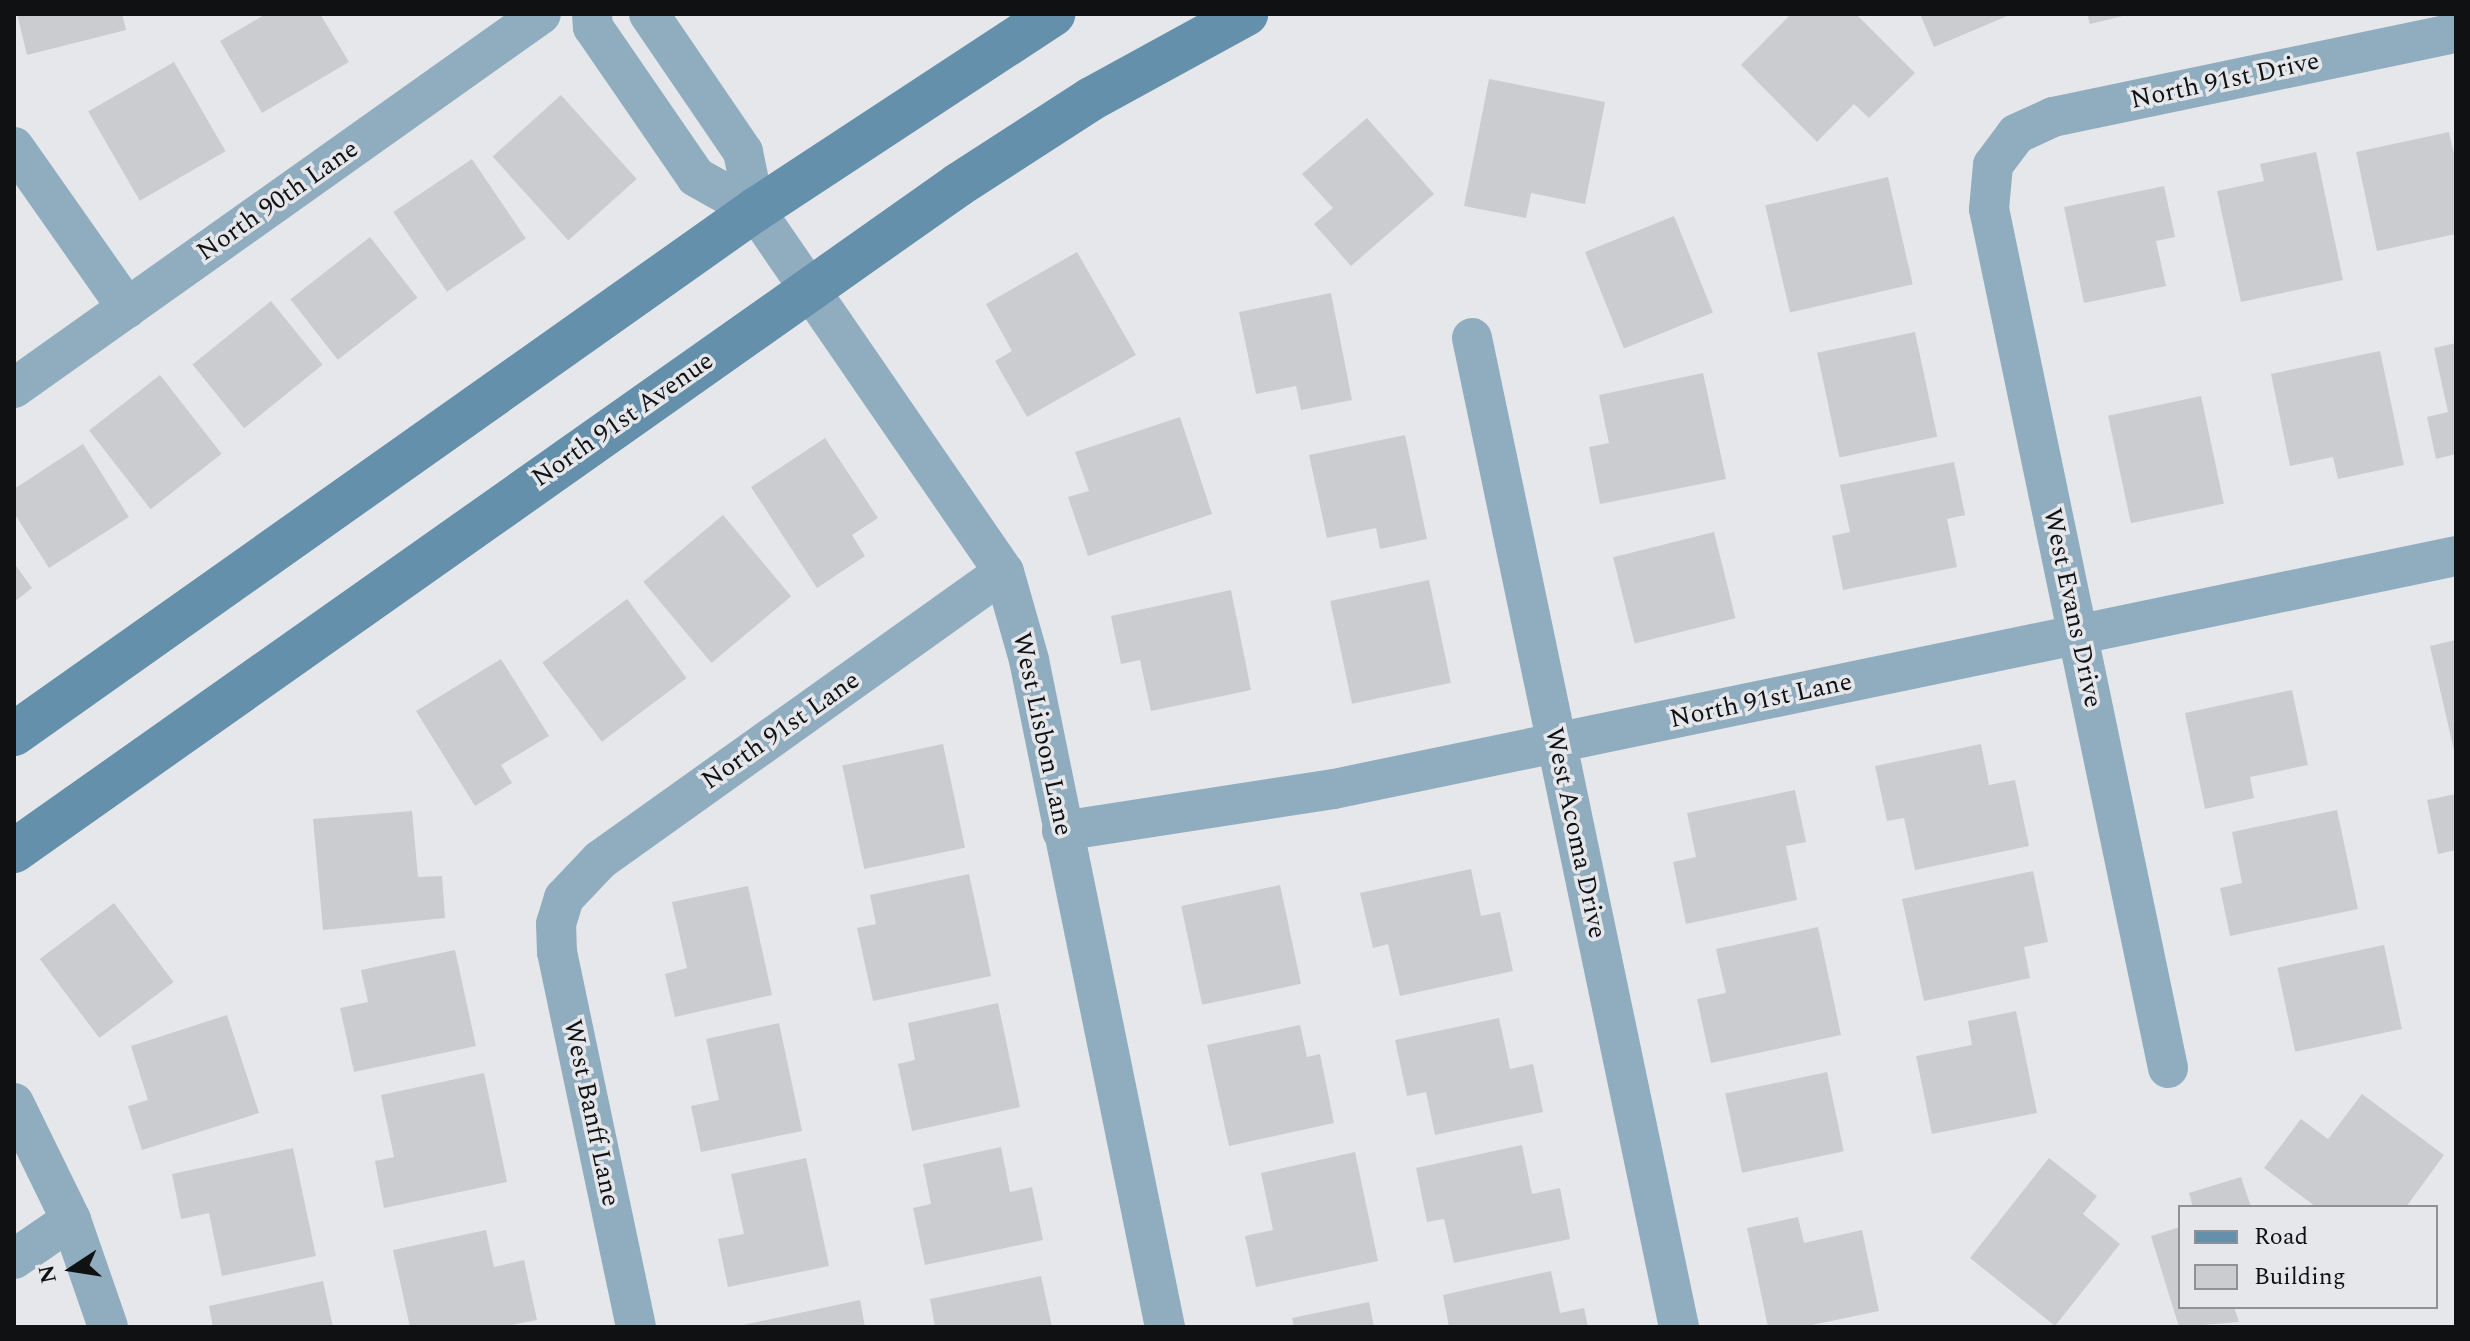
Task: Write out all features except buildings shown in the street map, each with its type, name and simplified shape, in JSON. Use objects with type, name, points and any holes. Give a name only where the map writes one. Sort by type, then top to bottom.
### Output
[{"type":"main road","points":[[14,734],[755,210],[1053,14]]},
{"type":"main road","name":"North 91st Avenue","points":[[14,851],[810,288],[1025,140],[1246,14]]},
{"type":"street","name":"North 90th Lane","points":[[14,388],[541,14]]},
{"type":"street","name":"West Lisbon Lane","points":[[592,14],[593,27],[696,177],[755,210]]},
{"type":"street","name":"West Lisbon Lane","points":[[649,14],[743,152],[755,210],[1004,572],[1029,660],[1165,1327]]},
{"type":"street","name":"North 91st Drive","points":[[2002,148],[2016,134],[2053,117],[2456,33]]},
{"type":"street","points":[[14,147],[127,308]]},
{"type":"street","name":"West Evans Drive","points":[[2002,148],[1993,165],[1989,209],[2168,1068]]},
{"type":"street","name":"West Acoma Drive","points":[[1472,338],[1679,1327]]},
{"type":"street","name":"North 91st Lane","points":[[1062,831],[1334,789],[2456,556]]},
{"type":"street","name":"North 91st Lane","points":[[564,898],[600,860],[1004,572]]},
{"type":"street","name":"West Banff Lane","points":[[564,898],[556,924],[557,952],[636,1327]]},
{"type":"street","points":[[14,1103],[71,1220],[108,1327]]},
{"type":"street","points":[[14,1259],[71,1220]]}]
